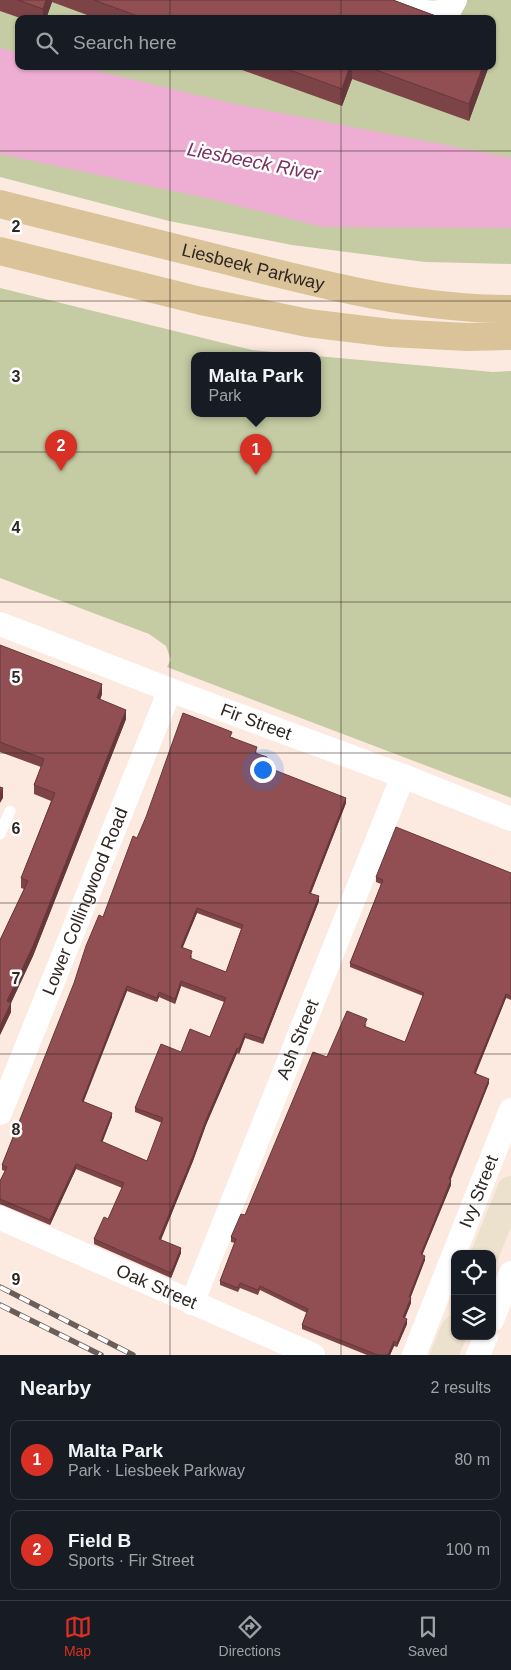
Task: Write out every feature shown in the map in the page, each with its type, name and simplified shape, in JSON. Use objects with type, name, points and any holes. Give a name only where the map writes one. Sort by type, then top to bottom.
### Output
[{"type":"main road","name":"Liesbeek Parkway","points":[[0,204],[348,290],[433,304],[492,309],[511,308]]},
{"type":"main road","points":[[0,251],[201,301],[308,323],[390,333],[467,337],[511,336]]},
{"type":"main road","points":[[487,1250],[511,1190]]},
{"type":"main road","points":[[444,1355],[451,1338]]},
{"type":"street","points":[[389,0],[427,14],[439,13],[450,9],[454,0]]},
{"type":"street","name":"Fir Street","points":[[0,624],[170,690],[403,776],[511,819]]},
{"type":"street","name":"Lower Collingwood Road","points":[[0,1113],[170,690]]},
{"type":"street","name":"Ash Street","points":[[192,1303],[403,776]]},
{"type":"street","name":"Ivy Street","points":[[414,1355],[511,1110]]},
{"type":"street","name":"Oak Street","points":[[0,1218],[313,1355]]},
{"type":"street","points":[[496,1310],[511,1273]]},
{"type":"street","points":[[478,1355],[484,1340]]},
{"type":"lane","points":[[0,834],[10,811]]},
{"type":"green space","points":[[0,0],[511,0],[511,264],[425,262],[292,245],[169,221],[0,177]]},
{"type":"green space","points":[[0,288],[252,350],[274,352],[191,352],[191,417],[321,417],[321,356],[493,372],[511,371],[511,798],[167,667],[171,660],[166,646],[149,634],[0,578]]},
{"type":"water","name":"Liesbeeck River","points":[[0,48],[15,52],[15,70],[93,70],[230,103],[511,158],[511,228],[323,227],[211,199],[0,154]]},
{"type":"building","points":[[18,0],[46,0],[43,9]]},
{"type":"building","points":[[94,0],[393,0],[433,15],[135,15]]},
{"type":"building","points":[[290,70],[349,70],[342,89]]},
{"type":"building","points":[[376,70],[482,70],[469,104]]},
{"type":"building","points":[[0,645],[102,684],[97,698],[126,710],[33,946],[7,1001],[11,1003],[0,1026],[0,940],[28,881],[21,878],[55,793],[34,785],[44,759],[0,742]]},
{"type":"building","points":[[183,713],[232,732],[230,737],[257,747],[255,753],[267,757],[264,766],[346,798],[309,893],[319,896],[263,1039],[245,1033],[239,1049],[237,1048],[159,1239],[181,1248],[171,1273],[94,1239],[104,1217],[108,1219],[124,1183],[76,1164],[50,1220],[0,1199],[0,1181],[7,1167],[2,1165],[74,983],[86,946],[99,915],[103,917],[133,836],[137,838]],"holes":[[[197,908],[243,925],[226,972],[190,958],[192,951],[181,947]],[[181,981],[226,998],[210,1037],[190,1029],[181,1052],[161,1044],[135,1108],[163,1118],[147,1161],[101,1141],[112,1113],[82,1101],[127,986],[157,998],[159,992],[175,999]]]},
{"type":"building","points":[[396,827],[511,873],[511,996],[506,994],[474,1073],[489,1079],[421,1254],[425,1256],[403,1317],[407,1319],[397,1343],[394,1341],[388,1355],[378,1355],[302,1325],[308,1309],[260,1286],[258,1290],[240,1283],[238,1288],[220,1281],[236,1239],[231,1237],[241,1214],[245,1215],[313,1052],[327,1057],[347,1011],[367,1019],[364,1026],[405,1042],[424,993],[350,963],[383,880],[376,877]]},
{"type":"railway","points":[[0,1287],[133,1355]]},
{"type":"railway","points":[[0,1305],[101,1355]]},
{"type":"place","name":"Field B","points":[[61,471]]},
{"type":"place","name":"Malta Park","points":[[256,475]]}]
